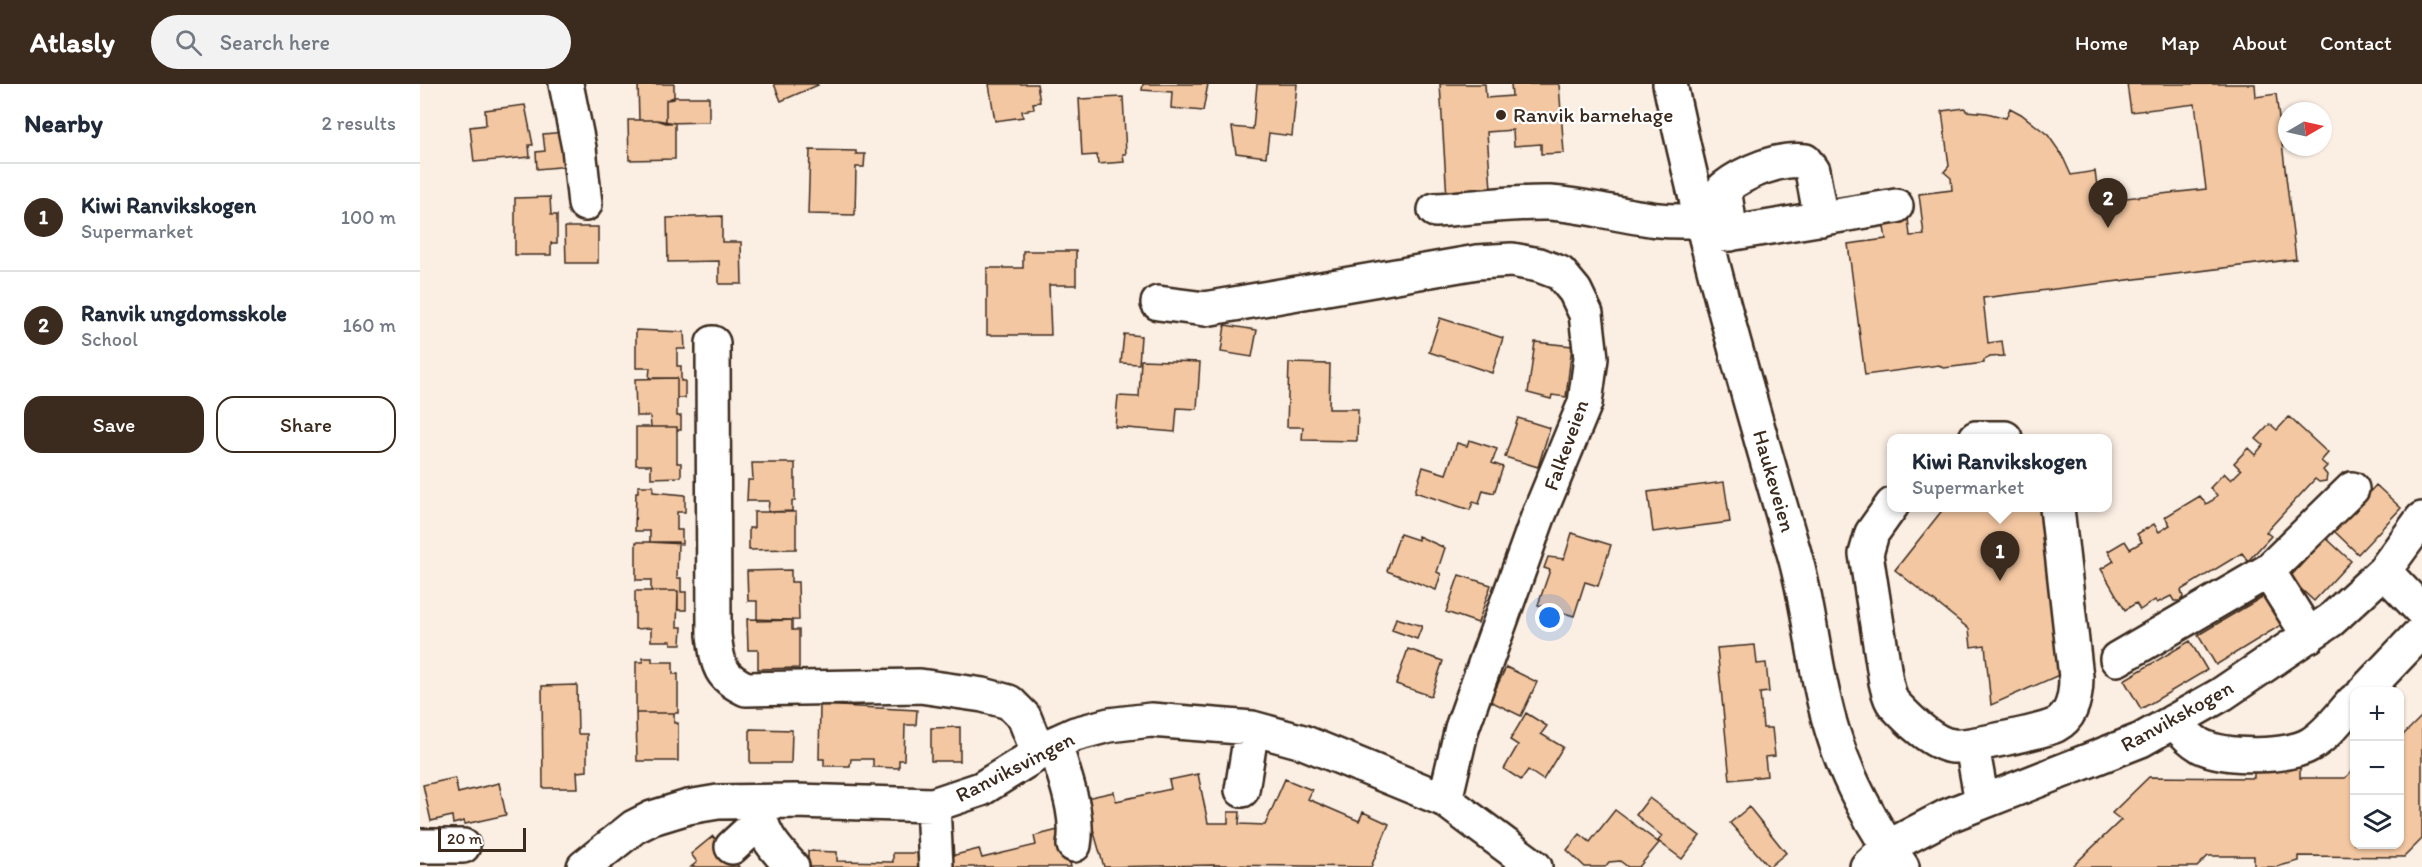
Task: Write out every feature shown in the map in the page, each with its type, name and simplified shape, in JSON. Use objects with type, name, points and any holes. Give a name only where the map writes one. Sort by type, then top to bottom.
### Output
[{"type":"street","points":[[566,84],[579,148],[585,204]]},
{"type":"street","name":"Haukeveien","points":[[1670,84],[1712,231],[1795,555],[1832,730],[1848,775],[1886,860]]},
{"type":"street","points":[[1712,231],[1724,188],[1744,174],[1796,160],[1805,161],[1812,171],[1821,219]]},
{"type":"street","points":[[1435,210],[1548,203],[1598,208],[1662,223],[1712,231],[1821,219],[1896,206]]},
{"type":"street","name":"Falkeveien","points":[[1158,303],[1205,309],[1476,262],[1512,260],[1539,265],[1560,273],[1575,291],[1586,314],[1591,358],[1584,403],[1538,517],[1462,728],[1445,800]]},
{"type":"street","points":[[714,343],[714,635],[719,667],[731,682],[747,689],[920,686],[983,695],[1009,702],[1024,717],[1046,748],[1074,812],[1076,832],[1074,845]]},
{"type":"street","points":[[2117,659],[2268,572],[2352,489]]},
{"type":"street","points":[[1887,512],[1872,533],[1866,554],[1886,682],[1892,702],[1935,740],[1952,747],[1972,746],[2057,725],[2069,711],[2076,697],[2076,677],[2058,512]]},
{"type":"street","name":"Ranvikskogen","points":[[1886,860],[1982,802],[2141,740],[2222,694],[2309,636],[2384,572],[2422,519]]},
{"type":"street","points":[[2268,572],[2309,636]]},
{"type":"street","points":[[2384,572],[2422,611]]},
{"type":"street","points":[[2369,687],[2422,631]]},
{"type":"street","points":[[2174,721],[2187,736],[2203,747],[2233,754],[2291,753],[2312,744],[2350,706]]},
{"type":"street","name":"Ranviksvingen","points":[[584,867],[626,833],[652,818],[688,807],[718,802],[759,812],[933,805],[981,789],[1046,748],[1075,734],[1128,721],[1186,721],[1252,728],[1303,742],[1445,800],[1534,867]]},
{"type":"street","points":[[1242,790],[1252,728]]},
{"type":"street","points":[[1972,746],[1982,802]]},
{"type":"street","points":[[933,805],[936,867]]},
{"type":"street","points":[[732,847],[759,812],[777,851],[792,867]]},
{"type":"street","points":[[420,846],[463,846]]},
{"type":"building","points":[[638,84],[674,84],[674,99],[666,100],[666,123],[657,120],[639,120]]},
{"type":"building","points":[[774,84],[817,84],[818,85],[781,101]]},
{"type":"building","points":[[989,84],[1037,84],[1040,102],[1033,103],[1034,109],[1022,111],[1023,117],[995,121]]},
{"type":"building","points":[[1143,84],[1208,84],[1203,111],[1171,108],[1172,92],[1142,90]]},
{"type":"building","points":[[1257,84],[1297,84],[1292,136],[1269,133],[1266,157],[1236,153],[1232,127],[1253,129]]},
{"type":"building","points":[[1440,84],[1485,84],[1486,98],[1512,96],[1511,84],[1559,84],[1564,153],[1541,154],[1541,144],[1514,146],[1513,130],[1487,132],[1492,204],[1447,198]]},
{"type":"building","points":[[2127,84],[2255,84],[2256,97],[2276,94],[2278,156],[2284,156],[2296,259],[1983,298],[1988,343],[2002,341],[2004,356],[1990,357],[1984,360],[1984,363],[1943,368],[1939,365],[1865,375],[1848,244],[1886,239],[1883,221],[1908,218],[1910,236],[1924,235],[1919,194],[1952,190],[1951,178],[1944,172],[1949,166],[1942,111],[1965,108],[1966,111],[2006,118],[2010,108],[2021,114],[2048,135],[2062,155],[2071,175],[2095,171],[2099,201],[2206,189],[2195,104],[2131,112]]},
{"type":"building","points":[[674,97],[709,97],[709,122],[666,123],[666,100]]},
{"type":"building","points":[[1123,97],[1126,154],[1123,154],[1124,162],[1098,164],[1097,155],[1082,156],[1079,99]]},
{"type":"building","points":[[525,105],[533,145],[529,145],[530,157],[474,162],[470,127],[486,125],[485,110]]},
{"type":"building","points":[[628,120],[657,120],[675,123],[675,159],[629,160]]},
{"type":"building","points":[[566,132],[570,166],[537,169],[536,152],[545,151],[543,134]]},
{"type":"building","points":[[810,150],[856,151],[856,154],[865,154],[864,167],[856,167],[855,215],[808,214]]},
{"type":"building","points":[[550,197],[551,215],[557,215],[557,243],[551,243],[551,255],[515,255],[515,198]]},
{"type":"building","points":[[722,216],[722,242],[741,242],[742,284],[719,284],[719,261],[668,262],[667,218]]},
{"type":"building","points":[[565,227],[598,227],[598,263],[566,263]]},
{"type":"building","points":[[1023,251],[1076,251],[1076,285],[1049,285],[1051,335],[987,335],[987,268],[1023,268]]},
{"type":"building","points":[[1440,318],[1503,338],[1492,373],[1429,352]]},
{"type":"building","points":[[1225,325],[1257,330],[1252,357],[1221,352]]},
{"type":"building","points":[[636,330],[684,332],[685,349],[677,349],[677,366],[681,366],[681,381],[685,381],[685,398],[677,398],[677,378],[649,378],[650,368],[636,368]]},
{"type":"building","points":[[1124,334],[1141,336],[1139,364],[1121,363]]},
{"type":"building","points":[[1535,342],[1572,346],[1566,397],[1552,395],[1551,399],[1528,393]]},
{"type":"building","points":[[1141,360],[1200,362],[1197,409],[1177,408],[1175,432],[1115,427],[1118,396],[1139,397]]},
{"type":"building","points":[[1289,363],[1330,364],[1329,409],[1358,409],[1357,441],[1302,440],[1303,427],[1287,427]]},
{"type":"building","points":[[677,378],[677,416],[681,416],[681,430],[677,430],[677,427],[651,427],[650,416],[636,416],[635,379]]},
{"type":"building","points":[[2289,417],[2328,453],[2321,461],[2327,466],[2323,470],[2327,475],[2326,481],[2319,482],[2315,479],[2266,532],[2271,536],[2248,561],[2242,553],[2181,590],[2183,597],[2180,601],[2174,601],[2171,596],[2157,603],[2155,600],[2140,610],[2136,603],[2125,610],[2101,569],[2114,561],[2108,551],[2125,541],[2130,549],[2142,542],[2137,534],[2154,524],[2159,532],[2170,525],[2165,517],[2200,496],[2206,504],[2213,500],[2217,495],[2210,488],[2224,473],[2231,480],[2241,470],[2234,463],[2248,448],[2255,455],[2263,445],[2256,439],[2270,424],[2277,430]]},
{"type":"building","points":[[1518,418],[1550,428],[1538,467],[1505,457]]},
{"type":"building","points":[[636,427],[677,427],[677,463],[681,463],[681,477],[651,478],[651,465],[636,465]]},
{"type":"building","points":[[1469,440],[1497,449],[1492,463],[1503,467],[1494,493],[1483,490],[1479,504],[1473,502],[1470,510],[1415,492],[1423,467],[1446,474],[1457,443],[1467,446]]},
{"type":"building","points":[[752,463],[795,463],[795,501],[792,501],[792,511],[768,512],[769,501],[747,501],[748,480],[753,480]]},
{"type":"building","points":[[1724,482],[1730,522],[1653,532],[1648,492]]},
{"type":"building","points":[[2376,485],[2401,508],[2358,554],[2334,531]]},
{"type":"building","points":[[638,486],[653,486],[653,492],[685,495],[685,512],[677,512],[677,530],[682,530],[682,544],[650,542],[650,531],[635,531]]},
{"type":"building","points":[[754,512],[796,512],[796,549],[749,550],[749,528],[754,528]]},
{"type":"building","points":[[1941,512],[2048,512],[2068,671],[1991,705],[1985,645],[1971,647],[1969,629],[1895,570]]},
{"type":"building","points":[[1572,533],[1611,545],[1598,586],[1585,582],[1574,616],[1538,605],[1550,570],[1544,568],[1548,557],[1564,559]]},
{"type":"building","points":[[1400,534],[1418,540],[1418,536],[1445,548],[1437,572],[1441,574],[1436,590],[1387,571]]},
{"type":"building","points":[[2326,538],[2351,561],[2314,601],[2289,578]]},
{"type":"building","points":[[636,542],[678,542],[677,578],[681,578],[681,592],[686,592],[686,610],[678,610],[678,591],[651,591],[651,580],[636,580]]},
{"type":"building","points":[[791,570],[791,582],[798,582],[799,620],[757,621],[757,601],[748,601],[747,571]]},
{"type":"building","points":[[1459,575],[1491,585],[1478,623],[1446,612]]},
{"type":"building","points":[[635,591],[678,591],[677,627],[682,627],[681,644],[671,644],[671,641],[651,641],[651,628],[635,629]]},
{"type":"building","points":[[2264,596],[2281,625],[2216,665],[2198,635]]},
{"type":"building","points":[[1396,618],[1422,626],[1417,639],[1392,630]]},
{"type":"building","points":[[747,619],[792,620],[792,630],[799,630],[799,668],[758,669],[758,650],[748,650]]},
{"type":"building","points":[[2190,641],[2207,670],[2141,709],[2124,680]]},
{"type":"building","points":[[1755,645],[1757,664],[1766,663],[1769,692],[1760,693],[1763,728],[1772,728],[1775,756],[1765,757],[1767,776],[1730,780],[1717,648]]},
{"type":"building","points":[[1408,649],[1443,661],[1431,696],[1396,684]]},
{"type":"building","points":[[643,658],[652,658],[652,662],[673,662],[673,674],[678,674],[678,713],[636,713],[636,662],[643,662]]},
{"type":"building","points":[[1506,667],[1537,682],[1521,716],[1490,701]]},
{"type":"building","points":[[577,685],[578,734],[587,734],[587,771],[577,772],[578,788],[543,788],[542,686]]},
{"type":"building","points":[[820,705],[917,710],[916,725],[905,725],[904,760],[899,760],[899,768],[873,767],[873,759],[851,759],[850,766],[824,766],[824,759],[819,759]]},
{"type":"building","points":[[636,713],[674,713],[674,723],[678,723],[678,761],[637,761]]},
{"type":"building","points":[[1526,713],[1547,726],[1541,734],[1563,747],[1543,780],[1528,770],[1521,780],[1504,769],[1518,745],[1510,740]]},
{"type":"building","points":[[2422,716],[2422,839],[2404,857],[2299,856],[2299,861],[2276,867],[2254,867],[2254,856],[2208,856],[2197,867],[2077,867],[2074,865],[2121,820],[2112,813],[2149,777],[2254,778],[2254,768],[2300,768],[2300,778],[2345,778],[2350,773],[2350,849],[2404,849],[2404,734]]},
{"type":"building","points":[[960,727],[960,761],[931,761],[931,728]]},
{"type":"building","points":[[750,729],[792,730],[791,763],[750,763]]},
{"type":"building","points":[[1198,774],[1208,823],[1228,823],[1228,812],[1240,812],[1239,824],[1265,825],[1285,779],[1312,790],[1308,799],[1359,821],[1363,812],[1389,824],[1371,867],[1214,865],[1104,867],[1093,829],[1088,830],[1086,798],[1114,792],[1116,801],[1171,789],[1169,780]]},
{"type":"building","points":[[455,778],[458,793],[499,783],[506,815],[465,824],[464,821],[453,824],[452,816],[431,821],[423,785]]},
{"type":"building","points":[[1649,798],[1700,836],[1682,859],[1658,841],[1662,836],[1636,815]]},
{"type":"building","points":[[1749,807],[1786,853],[1769,867],[1730,823]]},
{"type":"building","points":[[1615,810],[1659,843],[1639,867],[1628,867],[1620,861],[1609,862],[1605,867],[1585,867],[1567,850],[1580,834],[1590,842]]},
{"type":"building","points":[[1062,829],[1071,867],[954,867],[951,856],[979,849],[982,858],[1036,845],[1034,836]]},
{"type":"building","points":[[713,836],[739,867],[691,867],[697,862],[691,854]]},
{"type":"building","points":[[808,851],[837,852],[837,861],[893,862],[893,853],[922,853],[921,867],[808,867]]},
{"type":"place","name":"Ranvik barnehage","points":[[1501,115]]},
{"type":"place","name":"Ranvik ungdomsskole","points":[[2108,228]]},
{"type":"place","name":"Kiwi Ranvikskogen","points":[[2000,581]]}]
